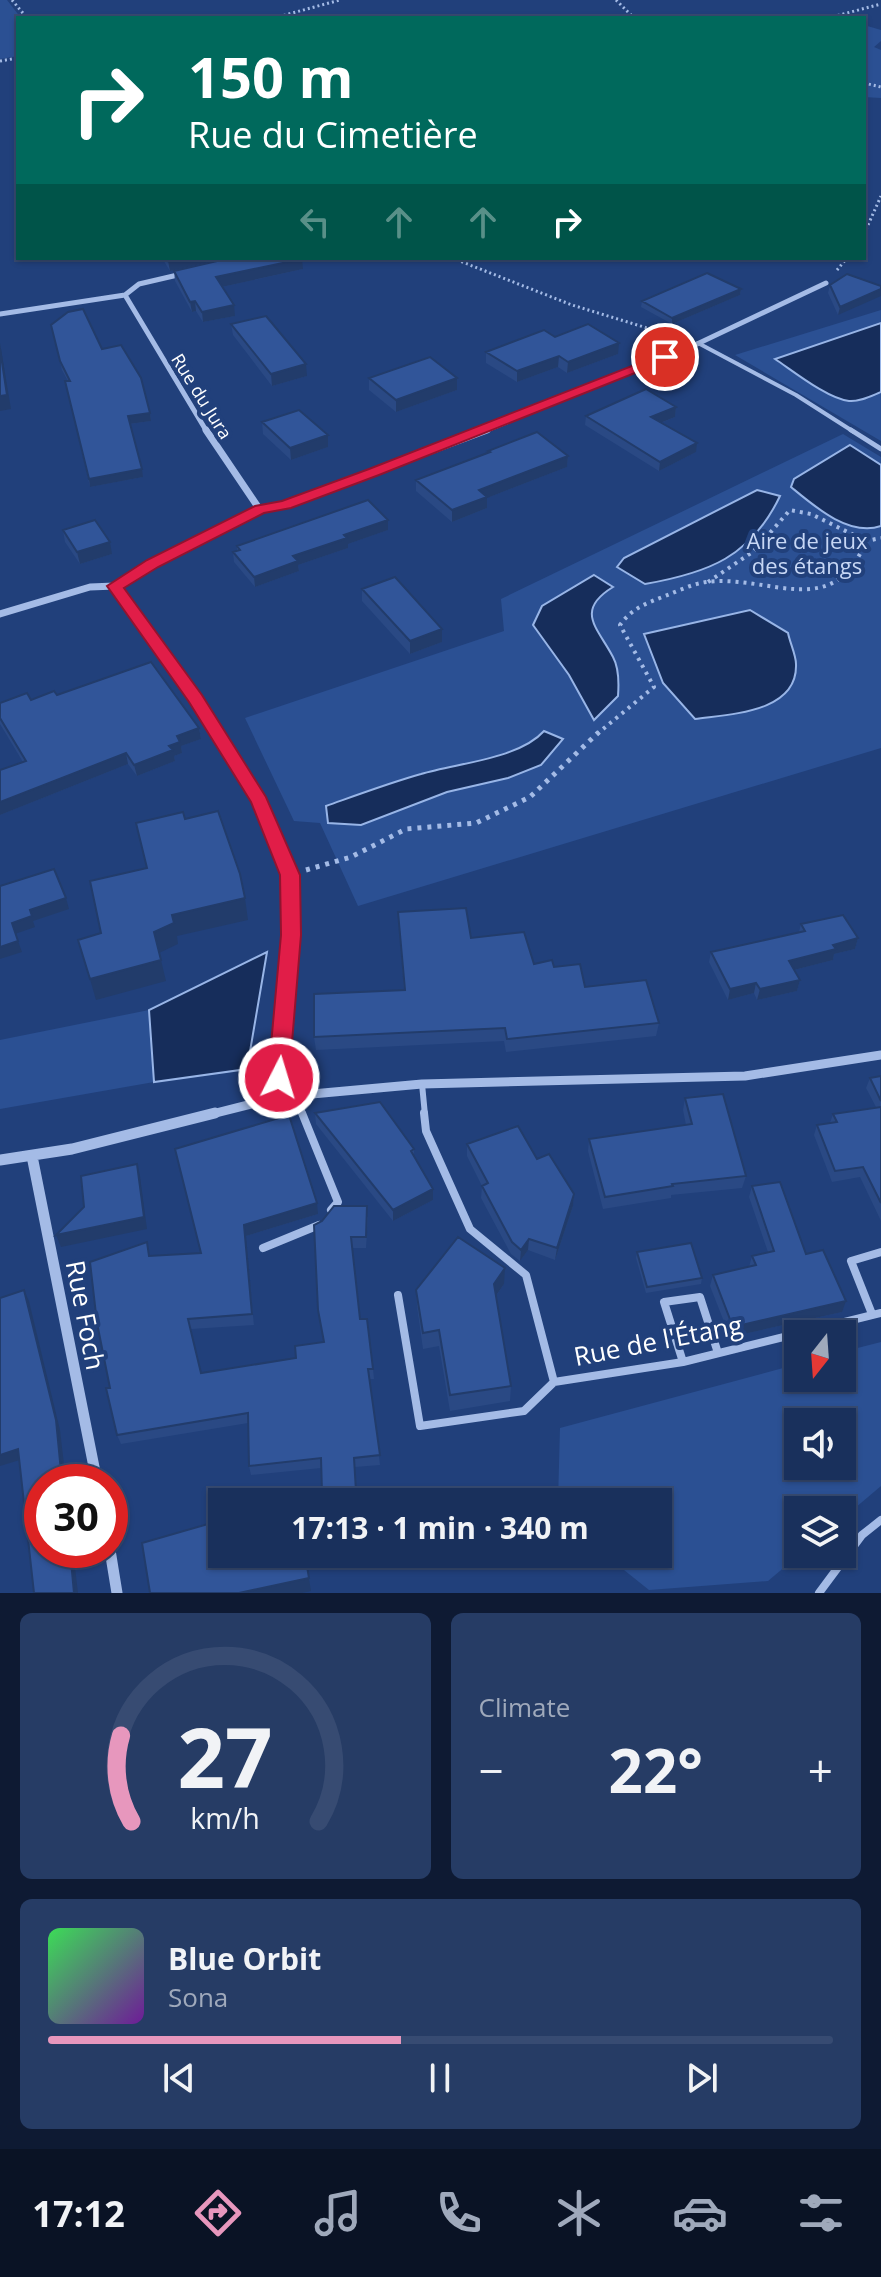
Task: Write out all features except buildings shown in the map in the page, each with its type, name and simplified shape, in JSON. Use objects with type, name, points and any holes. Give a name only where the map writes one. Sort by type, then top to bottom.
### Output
[{"type":"street","points":[[0,314],[125,295],[139,284],[196,271]]},
{"type":"street","points":[[0,614],[90,587],[115,586],[153,563],[260,510],[286,505],[374,472],[698,343],[764,315],[826,283]]},
{"type":"street","name":"Rue du Jura","points":[[125,295],[184,398],[260,510]]},
{"type":"street","points":[[115,586],[196,699],[259,801],[290,875],[291,935],[279,1097]]},
{"type":"street","points":[[0,1160],[32,1156],[279,1097],[422,1084],[745,1076],[881,1055]]},
{"type":"street","name":"Rue Foch","points":[[32,1156],[93,1464]]},
{"type":"street","points":[[113,1568],[117,1593]]},
{"type":"lane","points":[[698,343],[796,395],[881,449]]},
{"type":"lane","name":"Rue de l'Étang","points":[[422,1084],[426,1131],[470,1229],[526,1275],[554,1382],[683,1362],[876,1314],[851,1261],[881,1252]]},
{"type":"lane","points":[[263,1248],[318,1227],[338,1202],[306,1128],[298,1096]]},
{"type":"lane","points":[[398,1295],[420,1426],[524,1411],[554,1382]]},
{"type":"lane","points":[[683,1362],[664,1302],[700,1297],[718,1353]]},
{"type":"lane","points":[[819,1593],[862,1535],[881,1520]]},
{"type":"path","points":[[12,0],[25,16]]},
{"type":"path","points":[[281,16],[340,0]]},
{"type":"path","points":[[616,0],[632,16]]},
{"type":"path","points":[[836,16],[881,4]]},
{"type":"path","points":[[866,230],[881,196]]},
{"type":"path","points":[[457,260],[572,305],[670,335]]},
{"type":"path","points":[[290,875],[351,857],[406,829],[476,823],[530,797],[589,741],[654,687],[620,625],[626,614],[638,606],[707,582],[737,567],[759,549],[790,510],[811,514],[866,541],[881,538]]},
{"type":"path","points":[[707,582],[809,590],[837,583],[852,570],[866,541]]},
{"type":"green space","points":[[0,0],[7,0],[19,16],[16,16],[16,56],[0,59]]},
{"type":"green space","points":[[866,26],[881,30],[881,41],[874,47],[881,50],[881,98],[866,97]]},
{"type":"green space","points":[[881,310],[881,441],[735,355]]},
{"type":"green space","name":"Aire de jeux des étangs","points":[[843,434],[881,457],[881,748],[358,906],[320,823],[294,821],[245,718],[504,631],[501,599]]},
{"type":"green space","points":[[149,1010],[154,1082],[0,1109],[0,1040]]},
{"type":"green space","points":[[881,1342],[881,1486],[856,1507],[856,1496],[784,1496],[784,1568],[768,1581],[649,1590],[622,1568],[672,1568],[672,1488],[558,1488],[560,1428],[784,1368],[784,1392],[856,1392],[856,1348]]},
{"type":"shaded area","points":[[881,323],[881,392],[857,401],[831,395],[775,359]]},
{"type":"shaded area","points":[[850,445],[881,465],[881,526],[869,528],[845,524],[821,511],[791,487],[794,479]]},
{"type":"shaded area","points":[[757,490],[780,496],[756,534],[725,559],[689,574],[645,584],[617,567],[624,558]]},
{"type":"shaded area","points":[[594,575],[613,587],[594,604],[592,612],[596,628],[615,661],[618,696],[594,720],[569,675],[533,625],[542,606]]},
{"type":"shaded area","points":[[750,610],[788,633],[796,660],[794,680],[786,693],[759,708],[695,719],[663,683],[644,634]]},
{"type":"shaded area","points":[[544,731],[563,739],[541,765],[508,778],[447,792],[361,825],[328,823],[326,806],[436,770],[504,754]]},
{"type":"shaded area","points":[[267,952],[247,1069],[154,1082],[149,1010]]},
{"type":"route","points":[[279,1078],[291,935],[290,875],[259,801],[196,699],[115,586],[153,563],[260,510],[286,505],[374,472],[665,357]]}]
